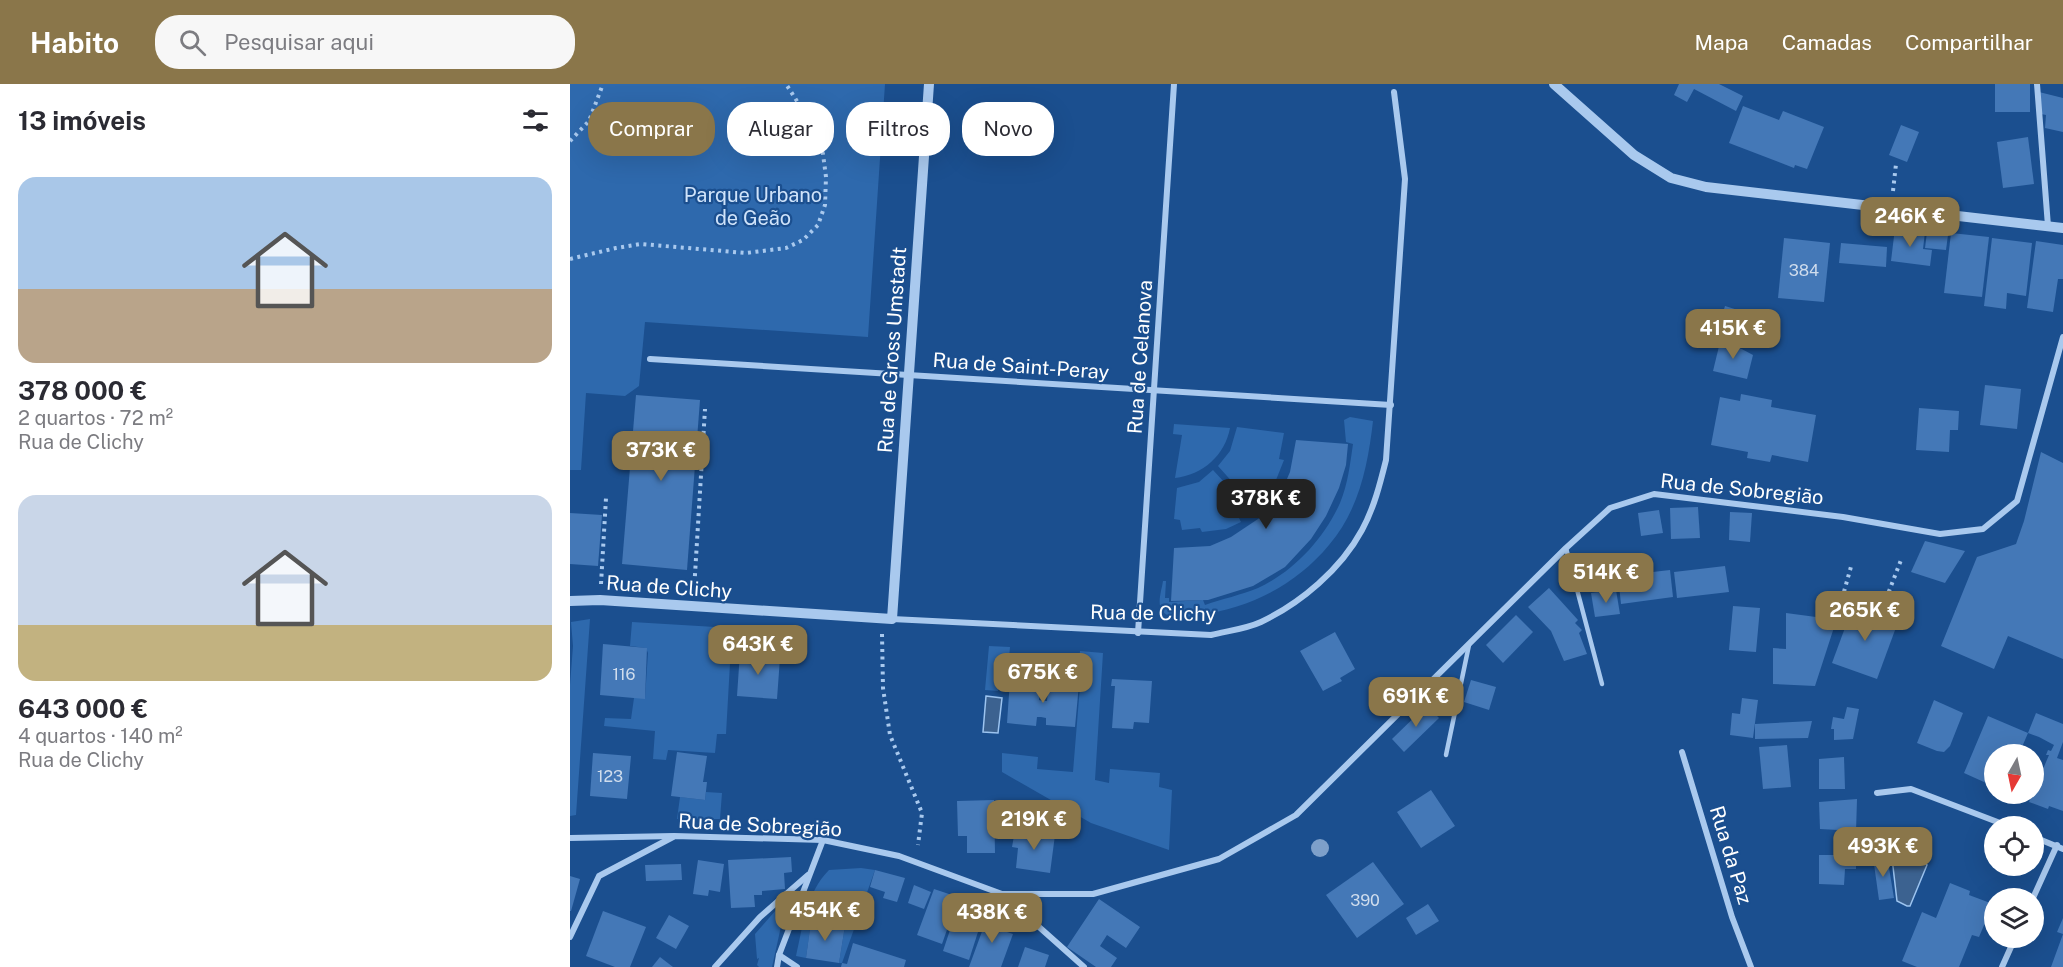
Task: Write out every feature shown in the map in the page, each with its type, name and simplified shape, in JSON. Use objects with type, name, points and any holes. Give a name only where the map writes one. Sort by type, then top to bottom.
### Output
[{"type":"street","name":"Rua de Gross Umstadt","points":[[892,619],[929,84]]},
{"type":"street","name":"Rua de Celanova","points":[[1138,633],[1174,84]]},
{"type":"street","points":[[1554,84],[1634,155],[1671,178],[1706,187],[2063,228]]},
{"type":"street","points":[[2037,84],[2048,226]]},
{"type":"street","name":"Rua de Clichy","points":[[570,601],[600,600],[892,619],[1211,635],[1259,623],[1286,608],[1340,562],[1362,530],[1376,500],[1386,460],[1405,179],[1394,92]]},
{"type":"street","name":"Rua de Sobregião","points":[[570,838],[674,836],[824,840],[899,856],[1002,894],[1093,894],[1219,859],[1296,815],[1566,548],[1610,508],[1654,494],[1843,517],[1940,534],[1983,529],[2017,501],[2063,337]]},
{"type":"street","name":"Rua de Saint-Peray","points":[[650,358],[1154,392],[1391,405]]},
{"type":"street","name":"Rua da Paz","points":[[1682,752],[1732,917],[1751,967]]},
{"type":"street","points":[[1877,793],[1911,789],[1984,817]]},
{"type":"street","points":[[570,937],[599,876],[674,836]]},
{"type":"street","points":[[777,967],[779,955],[824,840]]},
{"type":"street","points":[[2038,888],[2060,847],[2044,841]]},
{"type":"street","points":[[715,967],[760,917],[809,874]]},
{"type":"street","points":[[1002,894],[1084,967]]},
{"type":"street","points":[[2002,967],[2011,948]]},
{"type":"street","points":[[779,955],[797,967]]},
{"type":"lane","points":[[1566,548],[1602,684]]},
{"type":"lane","points":[[1446,754],[1469,645]]},
{"type":"path","points":[[570,141],[589,121],[603,84]]},
{"type":"path","points":[[570,259],[641,244],[746,253],[786,248],[803,240],[818,225],[825,205],[826,177],[823,154],[816,131],[786,84]]},
{"type":"path","points":[[1893,191],[1896,164]]},
{"type":"path","points":[[693,606],[705,409]]},
{"type":"path","points":[[600,600],[606,498]]},
{"type":"path","points":[[1886,599],[1901,560]]},
{"type":"path","points":[[1842,599],[1852,563]]},
{"type":"path","points":[[1609,566],[1615,585]]},
{"type":"path","points":[[882,633],[883,688],[890,735],[922,813],[918,845]]},
{"type":"green space","name":"Parque Urbano de Geão","points":[[570,84],[885,84],[884,102],[846,102],[846,156],[880,156],[868,337],[645,322],[639,386],[625,396],[586,393],[581,470],[570,470]]},
{"type":"green space","points":[[1350,417],[1373,421],[1365,470],[1348,517],[1329,545],[1316,559],[1287,583],[1236,607],[1185,617],[1166,615],[1161,609],[1160,601],[1163,581],[1166,581],[1165,598],[1169,598],[1169,602],[1203,600],[1205,605],[1258,588],[1283,573],[1306,553],[1325,529],[1343,496],[1353,444],[1346,442],[1344,420]]},
{"type":"green space","points":[[1174,424],[1230,428],[1223,447],[1211,462],[1195,473],[1175,478],[1182,435],[1173,434]]},
{"type":"green space","points":[[1237,427],[1284,433],[1279,459],[1284,460],[1274,485],[1265,498],[1260,495],[1252,504],[1218,466],[1230,451]]},
{"type":"green space","points":[[1213,470],[1247,507],[1238,516],[1241,522],[1226,529],[1202,532],[1200,528],[1182,530],[1180,520],[1174,519],[1177,488],[1199,482]]},
{"type":"green space","points":[[590,619],[576,815],[570,816],[570,685],[573,646],[571,622]]},
{"type":"green space","points":[[632,622],[732,628],[726,734],[717,734],[715,753],[668,750],[666,760],[653,759],[655,731],[604,726],[605,718],[631,719],[634,698],[645,698],[648,653],[646,648],[630,646]]},
{"type":"green space","points":[[989,646],[1010,647],[1008,670],[1000,670],[998,691],[985,690]]},
{"type":"green space","points":[[1080,651],[1103,653],[1095,780],[1109,783],[1110,769],[1160,773],[1159,787],[1172,790],[1169,850],[1091,823],[1002,772],[1002,753],[1038,757],[1037,769],[1073,772],[1080,686],[1087,686],[1088,674],[1078,673]]},
{"type":"green space","points":[[706,792],[722,793],[720,819],[677,819],[680,797],[705,800]]},
{"type":"green space","points":[[861,868],[875,870],[842,963],[839,963],[845,926],[811,921],[806,958],[796,956],[806,910],[821,879],[829,870]]},
{"type":"green space","points":[[786,904],[772,967],[759,967],[755,934],[776,910]]},
{"type":"shaded area","points":[[986,696],[1002,698],[998,733],[983,732]]},
{"type":"shaded area","points":[[1898,852],[1927,865],[1910,906],[1897,901],[1892,858]]},
{"type":"building","points":[[1679,84],[1719,84],[1743,96],[1736,111],[1694,89],[1687,102],[1674,95]]},
{"type":"building","points":[[1995,84],[2030,84],[2030,112],[1995,112]]},
{"type":"building","points":[[2039,92],[2063,98],[2063,132],[2045,128],[2046,115],[2041,114]]},
{"type":"building","points":[[1743,106],[1779,120],[1783,111],[1824,127],[1807,169],[1795,165],[1794,168],[1729,143]]},
{"type":"building","points":[[1901,125],[1919,132],[1907,162],[1889,155]]},
{"type":"building","points":[[2028,137],[2034,184],[2003,188],[1997,142]]},
{"type":"building","points":[[1895,228],[1925,232],[1923,249],[1932,250],[1930,266],[1891,261]]},
{"type":"building","points":[[1927,232],[1948,235],[1946,250],[1925,248]]},
{"type":"building","points":[[1951,233],[1989,237],[1982,297],[1944,293]]},
{"type":"building","points":[[1784,238],[1830,243],[1824,302],[1778,298]]},
{"type":"building","points":[[1992,238],[2032,243],[2026,296],[2007,293],[2006,309],[1984,306]]},
{"type":"building","points":[[2036,241],[2063,245],[2063,279],[2058,279],[2053,312],[2027,308]]},
{"type":"building","points":[[1841,243],[1887,247],[1886,267],[1839,263]]},
{"type":"building","points":[[1725,306],[1767,319],[1758,345],[1717,332]]},
{"type":"building","points":[[1721,338],[1753,355],[1747,379],[1713,371]]},
{"type":"building","points":[[1985,385],[2021,389],[2017,429],[1980,425]]},
{"type":"building","points":[[1741,394],[1772,400],[1771,407],[1816,415],[1808,462],[1772,455],[1770,462],[1747,458],[1748,452],[1711,445],[1720,397],[1740,401]]},
{"type":"building","points":[[636,395],[700,400],[687,570],[622,564]]},
{"type":"building","points":[[1919,408],[1959,411],[1958,430],[1950,430],[1949,452],[1916,450]]},
{"type":"building","points":[[1296,440],[1348,444],[1346,465],[1339,488],[1326,516],[1311,539],[1285,567],[1253,586],[1208,600],[1171,601],[1174,548],[1210,546],[1231,537],[1261,517],[1275,502],[1283,488],[1290,472]]},
{"type":"building","points":[[2041,452],[2063,463],[2063,659],[2008,636],[1994,669],[1941,646],[1977,557],[2016,544]]},
{"type":"building","points":[[1698,507],[1700,538],[1671,539],[1670,508]]},
{"type":"building","points":[[1659,510],[1663,533],[1641,536],[1638,513]]},
{"type":"building","points":[[1730,512],[1752,513],[1750,542],[1729,540]]},
{"type":"building","points":[[570,513],[602,515],[598,566],[570,564]]},
{"type":"building","points":[[1925,541],[1965,551],[1945,583],[1911,572]]},
{"type":"building","points":[[1596,557],[1603,582],[1581,588],[1574,563]]},
{"type":"building","points":[[1725,566],[1729,592],[1677,598],[1674,572]]},
{"type":"building","points":[[1670,570],[1673,597],[1621,604],[1618,576]]},
{"type":"building","points":[[1549,588],[1578,620],[1575,623],[1582,630],[1579,633],[1587,654],[1564,661],[1551,631],[1528,607]]},
{"type":"building","points":[[1616,590],[1620,614],[1595,617],[1591,593]]},
{"type":"building","points":[[1733,606],[1760,608],[1756,652],[1729,650]]},
{"type":"building","points":[[1853,606],[1898,622],[1877,679],[1832,663]]},
{"type":"building","points":[[1817,609],[1839,612],[1815,686],[1773,684],[1773,648],[1786,649],[1786,613],[1816,617]]},
{"type":"building","points":[[1516,615],[1533,632],[1503,663],[1486,645]]},
{"type":"building","points":[[1335,632],[1355,669],[1340,678],[1342,681],[1323,691],[1300,651]]},
{"type":"building","points":[[603,644],[647,648],[645,699],[600,695]]},
{"type":"building","points":[[740,652],[780,658],[777,699],[737,696]]},
{"type":"building","points":[[1112,679],[1152,681],[1149,723],[1134,722],[1133,729],[1112,728],[1115,686],[1111,686]]},
{"type":"building","points":[[1010,680],[1040,682],[1039,700],[1042,701],[1047,701],[1049,681],[1079,684],[1075,727],[1046,725],[1046,718],[1041,717],[1037,717],[1036,726],[1007,723]]},
{"type":"building","points":[[1471,680],[1496,687],[1489,710],[1464,702]]},
{"type":"building","points":[[1742,698],[1758,700],[1753,738],[1730,735],[1732,713],[1740,714]]},
{"type":"building","points":[[1934,700],[1963,713],[1950,746],[1944,752],[1917,743]]},
{"type":"building","points":[[1427,705],[1439,718],[1404,752],[1392,739]]},
{"type":"building","points":[[1847,707],[1859,709],[1853,739],[1834,740],[1834,729],[1831,729],[1833,717],[1844,719]]},
{"type":"building","points":[[2036,713],[2063,724],[2063,742],[2057,758],[2063,760],[2063,811],[2034,804],[2044,804],[2044,767],[2049,755],[2046,755],[2048,750],[2051,751],[2054,745],[2028,733]]},
{"type":"building","points":[[1988,716],[2028,733],[2023,744],[1984,744],[1984,782],[1964,773]]},
{"type":"building","points":[[1812,721],[1808,738],[1755,739],[1755,724]]},
{"type":"building","points":[[1787,745],[1791,787],[1763,789],[1759,747]]},
{"type":"building","points":[[677,752],[707,756],[703,782],[707,782],[705,800],[671,796]]},
{"type":"building","points":[[593,753],[631,756],[627,799],[590,796]]},
{"type":"building","points":[[1844,757],[1845,789],[1819,789],[1819,759]]},
{"type":"building","points":[[1431,790],[1455,826],[1421,848],[1397,812]]},
{"type":"building","points":[[1857,799],[1856,831],[1820,829],[1819,802]]},
{"type":"building","points":[[994,800],[995,853],[967,853],[967,836],[958,836],[957,801]]},
{"type":"building","points":[[1015,830],[1055,835],[1050,873],[1016,868],[1018,848],[1012,847]]},
{"type":"building","points":[[1819,855],[1856,855],[1856,869],[1845,869],[1844,885],[1819,884]]},
{"type":"building","points":[[1887,856],[1894,898],[1879,900],[1873,857]]},
{"type":"building","points":[[791,857],[792,872],[784,873],[785,889],[762,891],[762,895],[754,895],[755,907],[731,908],[728,860]]},
{"type":"building","points":[[698,860],[724,864],[720,892],[709,890],[708,896],[693,894]]},
{"type":"building","points":[[1373,862],[1404,904],[1357,938],[1326,895]]},
{"type":"building","points":[[681,864],[682,880],[646,881],[645,865]]},
{"type":"building","points":[[875,870],[905,878],[897,902],[883,898],[885,892],[870,887]]},
{"type":"building","points":[[570,876],[580,879],[571,911],[570,911]]},
{"type":"building","points":[[1950,883],[1970,891],[1969,895],[1984,901],[1984,925],[1979,937],[1972,935],[1959,967],[1917,967],[1902,961],[1922,912],[1936,918]]},
{"type":"building","points":[[914,885],[931,892],[924,909],[908,903]]},
{"type":"building","points":[[934,889],[955,896],[945,922],[949,924],[942,944],[917,935]]},
{"type":"building","points":[[961,897],[986,907],[969,960],[943,951]]},
{"type":"building","points":[[1099,899],[1140,927],[1126,948],[1107,935],[1100,946],[1117,958],[1111,967],[1096,967],[1067,947]]},
{"type":"building","points":[[1428,904],[1439,921],[1416,935],[1406,918]]},
{"type":"building","points":[[603,911],[646,927],[630,967],[615,967],[586,956]]},
{"type":"building","points":[[669,915],[689,926],[676,949],[656,938]]},
{"type":"building","points":[[988,915],[1010,923],[1007,932],[1013,934],[1001,967],[969,967]]},
{"type":"building","points":[[2063,918],[2063,934],[2057,932]]},
{"type":"building","points":[[811,921],[845,926],[839,963],[806,958]]},
{"type":"building","points":[[2063,934],[2063,967],[2051,967]]},
{"type":"building","points":[[853,943],[906,960],[904,967],[841,967],[842,963],[847,964]]},
{"type":"building","points":[[1025,947],[1049,955],[1045,967],[1018,967]]},
{"type":"building","points":[[660,957],[673,967],[652,967]]}]
